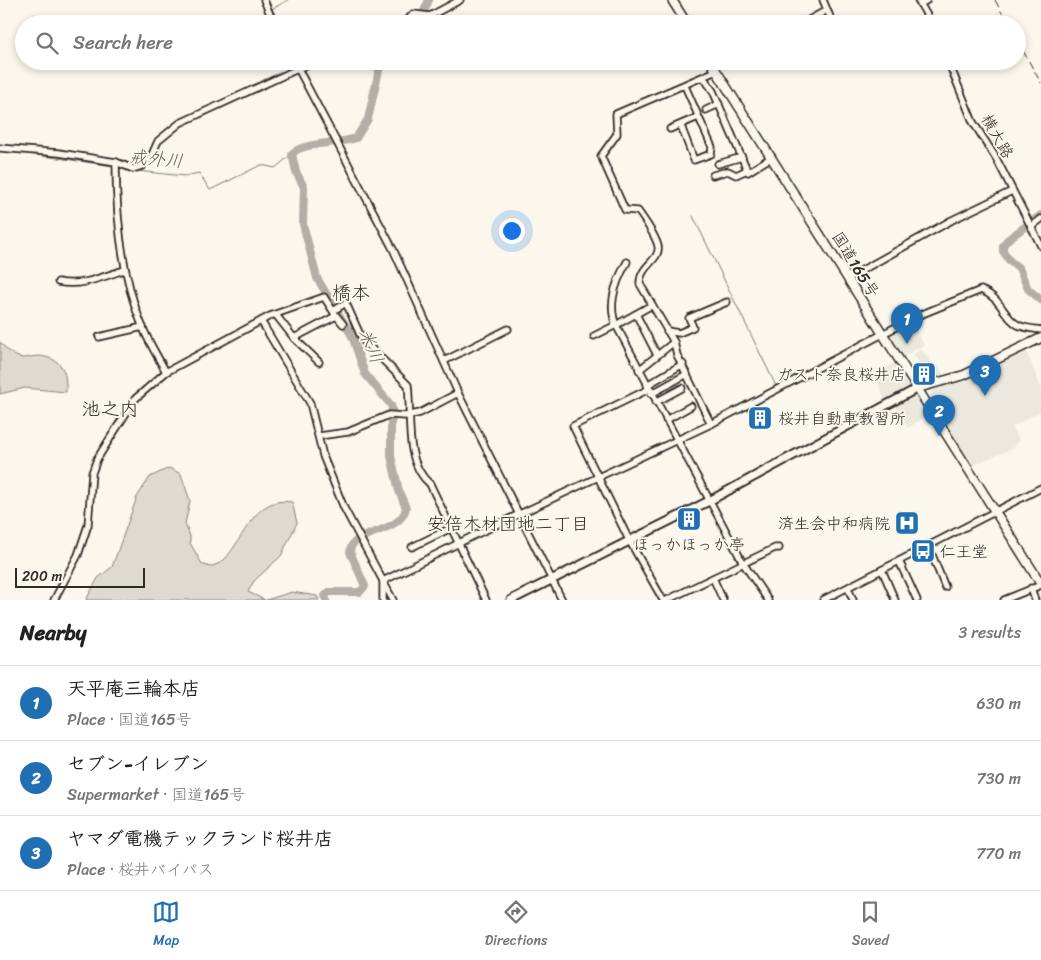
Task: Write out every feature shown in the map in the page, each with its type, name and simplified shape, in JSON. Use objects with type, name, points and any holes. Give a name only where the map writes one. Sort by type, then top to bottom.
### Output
[{"type":"highway","points":[[672,0],[681,15]]},
{"type":"highway","name":"国道165号","points":[[716,70],[1041,585]]},
{"type":"highway","points":[[918,388],[964,375],[1041,338]]},
{"type":"main road","points":[[511,600],[551,578],[709,501],[728,489],[918,388]]},
{"type":"street","points":[[262,0],[268,15]]},
{"type":"street","points":[[432,15],[460,0]]},
{"type":"street","points":[[823,0],[829,15]]},
{"type":"street","points":[[927,15],[919,2],[928,0]]},
{"type":"street","points":[[818,15],[827,10]]},
{"type":"street","points":[[0,148],[59,153],[116,162],[133,168],[142,166],[150,159],[158,141],[171,128],[296,70]]},
{"type":"street","points":[[299,70],[393,249],[458,393],[562,600]]},
{"type":"street","points":[[711,424],[674,342],[640,284],[640,277],[644,269],[656,256],[658,245],[638,211],[625,210],[600,156],[617,134],[616,114],[704,78],[716,70]]},
{"type":"street","name":"横大路","points":[[952,70],[974,122],[996,158],[1041,246]]},
{"type":"street","points":[[704,78],[719,104],[747,170]]},
{"type":"street","points":[[681,126],[694,160],[711,154],[712,147],[685,86]]},
{"type":"street","points":[[706,110],[719,104]]},
{"type":"street","points":[[670,129],[681,126],[698,117]]},
{"type":"street","points":[[718,164],[742,157]]},
{"type":"street","points":[[714,176],[728,171],[736,175],[747,170],[748,172],[772,157]]},
{"type":"street","points":[[116,162],[116,185],[124,270],[143,327],[166,372]]},
{"type":"street","points":[[848,278],[952,220],[1012,191]]},
{"type":"street","points":[[1030,225],[1041,218]]},
{"type":"street","points":[[627,262],[618,278],[611,312],[616,325],[743,563],[768,600]]},
{"type":"street","points":[[58,282],[69,284],[82,283],[124,270]]},
{"type":"street","points":[[383,581],[598,476],[711,424],[915,317],[981,290],[994,295],[1014,322],[1020,326],[1041,330]]},
{"type":"street","points":[[54,600],[78,555],[88,525],[92,472],[97,459],[129,406],[166,372],[276,315],[324,297],[343,324]]},
{"type":"street","points":[[667,331],[679,333],[693,327],[689,318],[726,302]]},
{"type":"street","points":[[294,338],[334,313],[346,303],[362,340],[408,385],[413,459],[422,478],[430,484],[486,600]]},
{"type":"street","points":[[594,336],[652,305]]},
{"type":"street","points":[[636,314],[658,355]]},
{"type":"street","points":[[276,315],[294,338],[319,362]]},
{"type":"street","points":[[261,322],[310,403],[323,456],[344,508],[393,600]]},
{"type":"street","points":[[99,337],[143,327]]},
{"type":"street","points":[[444,361],[508,329]]},
{"type":"street","points":[[639,370],[674,342]]},
{"type":"street","points":[[649,389],[683,364]]},
{"type":"street","points":[[663,600],[629,540],[573,426],[649,389],[687,374]]},
{"type":"street","points":[[656,402],[682,388]]},
{"type":"street","points":[[319,436],[348,432],[389,416],[411,415],[458,393]]},
{"type":"street","points":[[666,420],[691,406]]},
{"type":"street","points":[[823,600],[1041,488]]},
{"type":"street","points":[[412,547],[451,528]]},
{"type":"street","points":[[928,545],[946,587]]},
{"type":"street","points":[[667,600],[743,563],[779,548]]},
{"type":"street","points":[[899,561],[917,600]]},
{"type":"street","points":[[882,570],[895,600]]},
{"type":"street","points":[[712,578],[723,600]]},
{"type":"street","points":[[383,581],[383,600]]},
{"type":"street","points":[[1004,600],[1041,585]]},
{"type":"street","points":[[848,588],[853,600]]},
{"type":"street","points":[[1031,588],[1035,600]]},
{"type":"shaded area","points":[[911,322],[924,345],[902,357],[888,334]]},
{"type":"shaded area","points":[[0,342],[16,356],[25,358],[47,357],[58,363],[64,372],[66,392],[25,388],[0,394]]},
{"type":"shaded area","name":"ガスト奈良桜井店","points":[[921,349],[935,366],[938,365],[944,376],[921,381],[916,378],[912,370],[920,365],[914,354]]},
{"type":"shaded area","points":[[1026,351],[1041,387],[1041,411],[1012,427],[1019,440],[1014,448],[970,466],[929,399],[932,390],[963,382]]},
{"type":"shaded area","points":[[897,362],[910,382],[909,387],[885,401],[875,373]]},
{"type":"shaded area","points":[[917,395],[929,415],[907,428],[895,405]]},
{"type":"shaded area","points":[[169,468],[181,474],[190,501],[185,524],[190,536],[190,543],[202,564],[210,567],[224,560],[259,511],[268,505],[279,502],[292,502],[297,523],[281,556],[254,581],[248,592],[265,600],[86,600],[98,578],[112,567],[137,497],[150,477]]},
{"type":"shaded area","points":[[292,592],[317,596],[319,600],[266,600]]},
{"type":"waterway","points":[[275,15],[272,9],[288,0]]},
{"type":"waterway","name":"米川","points":[[421,15],[429,0]]},
{"type":"waterway","name":"米川","points":[[326,600],[325,596],[329,592],[360,592],[365,586],[350,552],[352,545],[358,540],[395,523],[402,517],[406,508],[399,491],[391,456],[391,423],[393,413],[391,405],[365,374],[352,336],[317,278],[303,224],[304,187],[296,172],[292,154],[304,147],[356,138],[368,119],[379,70]]},
{"type":"waterway","name":"戒外川","points":[[23,153],[113,166]]},
{"type":"waterway","name":"戒外川","points":[[136,171],[185,176],[199,173],[210,190],[261,165],[275,168],[292,154]]},
{"type":"waterway","name":"戒外川","points":[[119,168],[130,171]]},
{"type":"waterway","points":[[1041,215],[1007,240],[1003,246],[1003,251],[1009,260],[1019,268],[1028,289],[1041,300]]},
{"type":"waterway","points":[[693,216],[776,386]]},
{"type":"railway","points":[[995,0],[1003,15]]},
{"type":"railway","points":[[1026,56],[1041,83]]},
{"type":"place","name":"天平庵三輪本店","points":[[907,344]]},
{"type":"place","name":"ガスト奈良桜井店","points":[[924,374]]},
{"type":"place","name":"ヤマダ電機テックランド桜井店","points":[[985,396]]},
{"type":"place","name":"桜井自動車教習所","points":[[760,418]]},
{"type":"place","name":"セブン-イレブン","points":[[939,436]]},
{"type":"place","name":"ほっかほっか亭","points":[[689,519]]},
{"type":"place","name":"済生会中和病院","points":[[907,523]]},
{"type":"place","name":"仁王堂","points":[[923,551]]},
{"type":"district","name":"橋本","points":[[351,292]]},
{"type":"district","name":"池之内","points":[[110,408]]},
{"type":"district","name":"安倍木材団地二丁目","points":[[508,524]]}]
